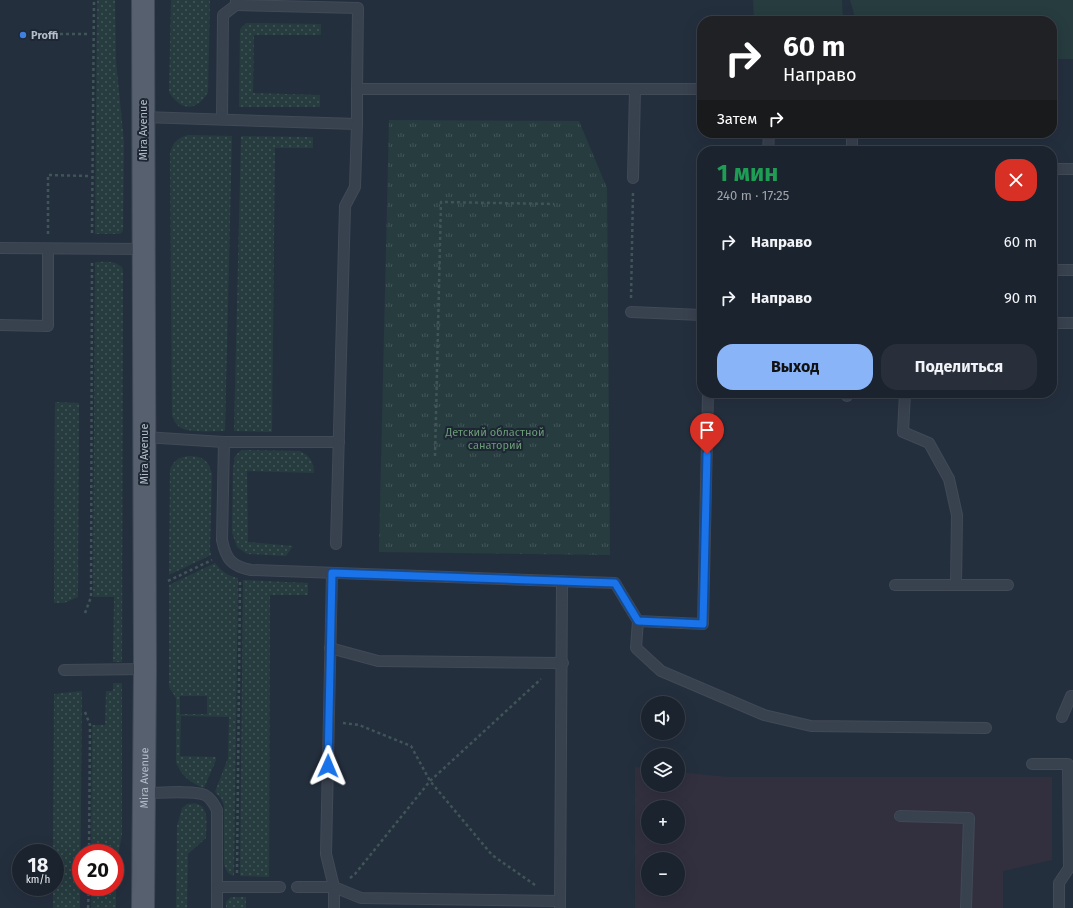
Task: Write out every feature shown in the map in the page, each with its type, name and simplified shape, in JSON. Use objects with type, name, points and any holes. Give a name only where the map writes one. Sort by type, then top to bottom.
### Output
[{"type":"main road","name":"Mira Avenue","points":[[143,0],[145,669],[143,908]]},
{"type":"lane","points":[[222,119],[223,15],[236,3],[358,4],[355,186],[345,206],[336,544]]},
{"type":"lane","points":[[357,89],[697,89]]},
{"type":"lane","points":[[633,178],[635,90]]},
{"type":"lane","points":[[143,117],[357,124]]},
{"type":"lane","points":[[1057,169],[1073,169]]},
{"type":"lane","points":[[0,248],[144,249]]},
{"type":"lane","points":[[0,325],[48,326],[48,248]]},
{"type":"lane","points":[[1057,270],[1073,270]]},
{"type":"lane","points":[[631,312],[697,315]]},
{"type":"lane","points":[[1057,323],[1073,323]]},
{"type":"lane","points":[[638,621],[703,624],[708,398]]},
{"type":"lane","points":[[905,398],[903,432],[929,443],[949,479],[957,515],[956,585]]},
{"type":"lane","points":[[144,437],[224,442],[339,442]]},
{"type":"lane","points":[[224,442],[222,540],[225,553],[231,562],[240,568],[251,570],[615,583],[638,621],[636,648],[660,671],[764,715],[811,726],[986,728]]},
{"type":"lane","points":[[332,573],[326,854],[334,887],[334,908]]},
{"type":"lane","points":[[297,887],[334,887],[361,898],[560,905],[562,581]]},
{"type":"lane","points":[[895,585],[1008,585]]},
{"type":"lane","points":[[330,648],[378,661],[562,663]]},
{"type":"lane","points":[[64,670],[145,669]]},
{"type":"lane","points":[[1062,717],[1070,696],[1073,696]]},
{"type":"lane","points":[[1032,764],[1068,764],[1069,868],[1059,884],[1059,908]]},
{"type":"lane","points":[[145,793],[198,793],[207,795],[214,802],[217,810],[217,908]]},
{"type":"lane","points":[[900,816],[969,818],[966,908]]},
{"type":"lane","points":[[217,887],[280,887]]},
{"type":"path","points":[[92,234],[94,0]]},
{"type":"path","points":[[30,34],[89,34]]},
{"type":"path","points":[[48,248],[48,176],[88,176]]},
{"type":"path","points":[[631,312],[633,178]]},
{"type":"path","points":[[435,456],[441,202],[554,204]]},
{"type":"path","points":[[85,613],[91,597],[92,263]]},
{"type":"path","points":[[168,581],[214,558]]},
{"type":"path","points":[[237,887],[240,578]]},
{"type":"path","points":[[334,887],[355,874],[430,781],[540,680],[562,663]]},
{"type":"path","points":[[85,712],[90,725],[89,844]]},
{"type":"path","points":[[328,722],[359,725],[411,746],[430,781],[492,855],[560,905]]},
{"type":"path","points":[[88,908],[89,896]]},
{"type":"shaded area","points":[[635,767],[641,767],[641,792],[685,792],[685,773],[728,777],[1052,777],[1052,860],[1003,871],[1003,908],[635,908]]},
{"type":"green space","points":[[97,0],[115,0],[116,61],[124,142],[123,231],[120,234],[95,234]]},
{"type":"green space","points":[[171,0],[210,0],[208,92],[204,99],[194,106],[183,106],[173,98],[169,92]]},
{"type":"green space","points":[[753,0],[842,0],[843,16],[754,16]]},
{"type":"green space","points":[[850,0],[1073,0],[1073,59],[1057,59],[1057,16],[855,16]]},
{"type":"green space","points":[[246,23],[321,24],[321,35],[254,35],[253,93],[320,95],[320,107],[239,107],[240,29]]},
{"type":"green space","name":"Детский областной санаторий","points":[[389,120],[579,121],[607,188],[610,555],[379,552]]},
{"type":"green space","points":[[188,135],[232,136],[225,431],[185,430],[175,422],[172,416],[170,154],[172,147],[176,142]]},
{"type":"green space","points":[[241,136],[313,137],[313,148],[275,148],[272,432],[234,431]]},
{"type":"green space","points":[[95,262],[118,264],[123,269],[122,662],[113,662],[114,597],[93,597]]},
{"type":"green space","points":[[55,402],[79,403],[78,597],[64,603],[54,603]]},
{"type":"green space","points":[[240,451],[300,451],[309,457],[312,463],[314,473],[247,471],[248,542],[293,546],[286,556],[247,554],[237,547],[232,533],[233,468],[235,456]]},
{"type":"green space","points":[[188,456],[201,458],[207,462],[211,469],[211,555],[169,575],[170,469],[173,463],[177,460]]},
{"type":"green space","points":[[215,563],[225,573],[238,578],[234,876],[228,872],[224,864],[224,806],[221,798],[215,792],[228,758],[229,717],[181,716],[180,756],[216,757],[204,788],[187,778],[181,772],[176,763],[176,698],[169,687],[169,585]],"holes":[[[180,696],[207,696],[207,714],[180,714]]]},
{"type":"green space","points":[[243,580],[308,583],[308,595],[270,595],[269,877],[240,876]]},
{"type":"green space","points":[[113,683],[122,683],[122,834],[120,844],[91,844],[92,725],[105,725],[106,691],[113,691]]},
{"type":"green space","points":[[82,691],[81,844],[72,844],[72,896],[80,896],[80,908],[53,908],[53,896],[64,896],[64,844],[53,844],[54,694]]},
{"type":"green space","points":[[187,804],[197,804],[204,809],[207,824],[206,838],[188,854],[187,908],[176,908],[177,826],[182,808]]},
{"type":"green space","points":[[91,896],[116,896],[116,908],[91,908]]},
{"type":"green space","points":[[231,897],[246,897],[246,908],[226,908],[226,902]]},
{"type":"place","name":"Proffi","points":[[23,35]]},
{"type":"route","points":[[328,766],[332,573],[615,583],[638,621],[703,624],[707,454]]}]
